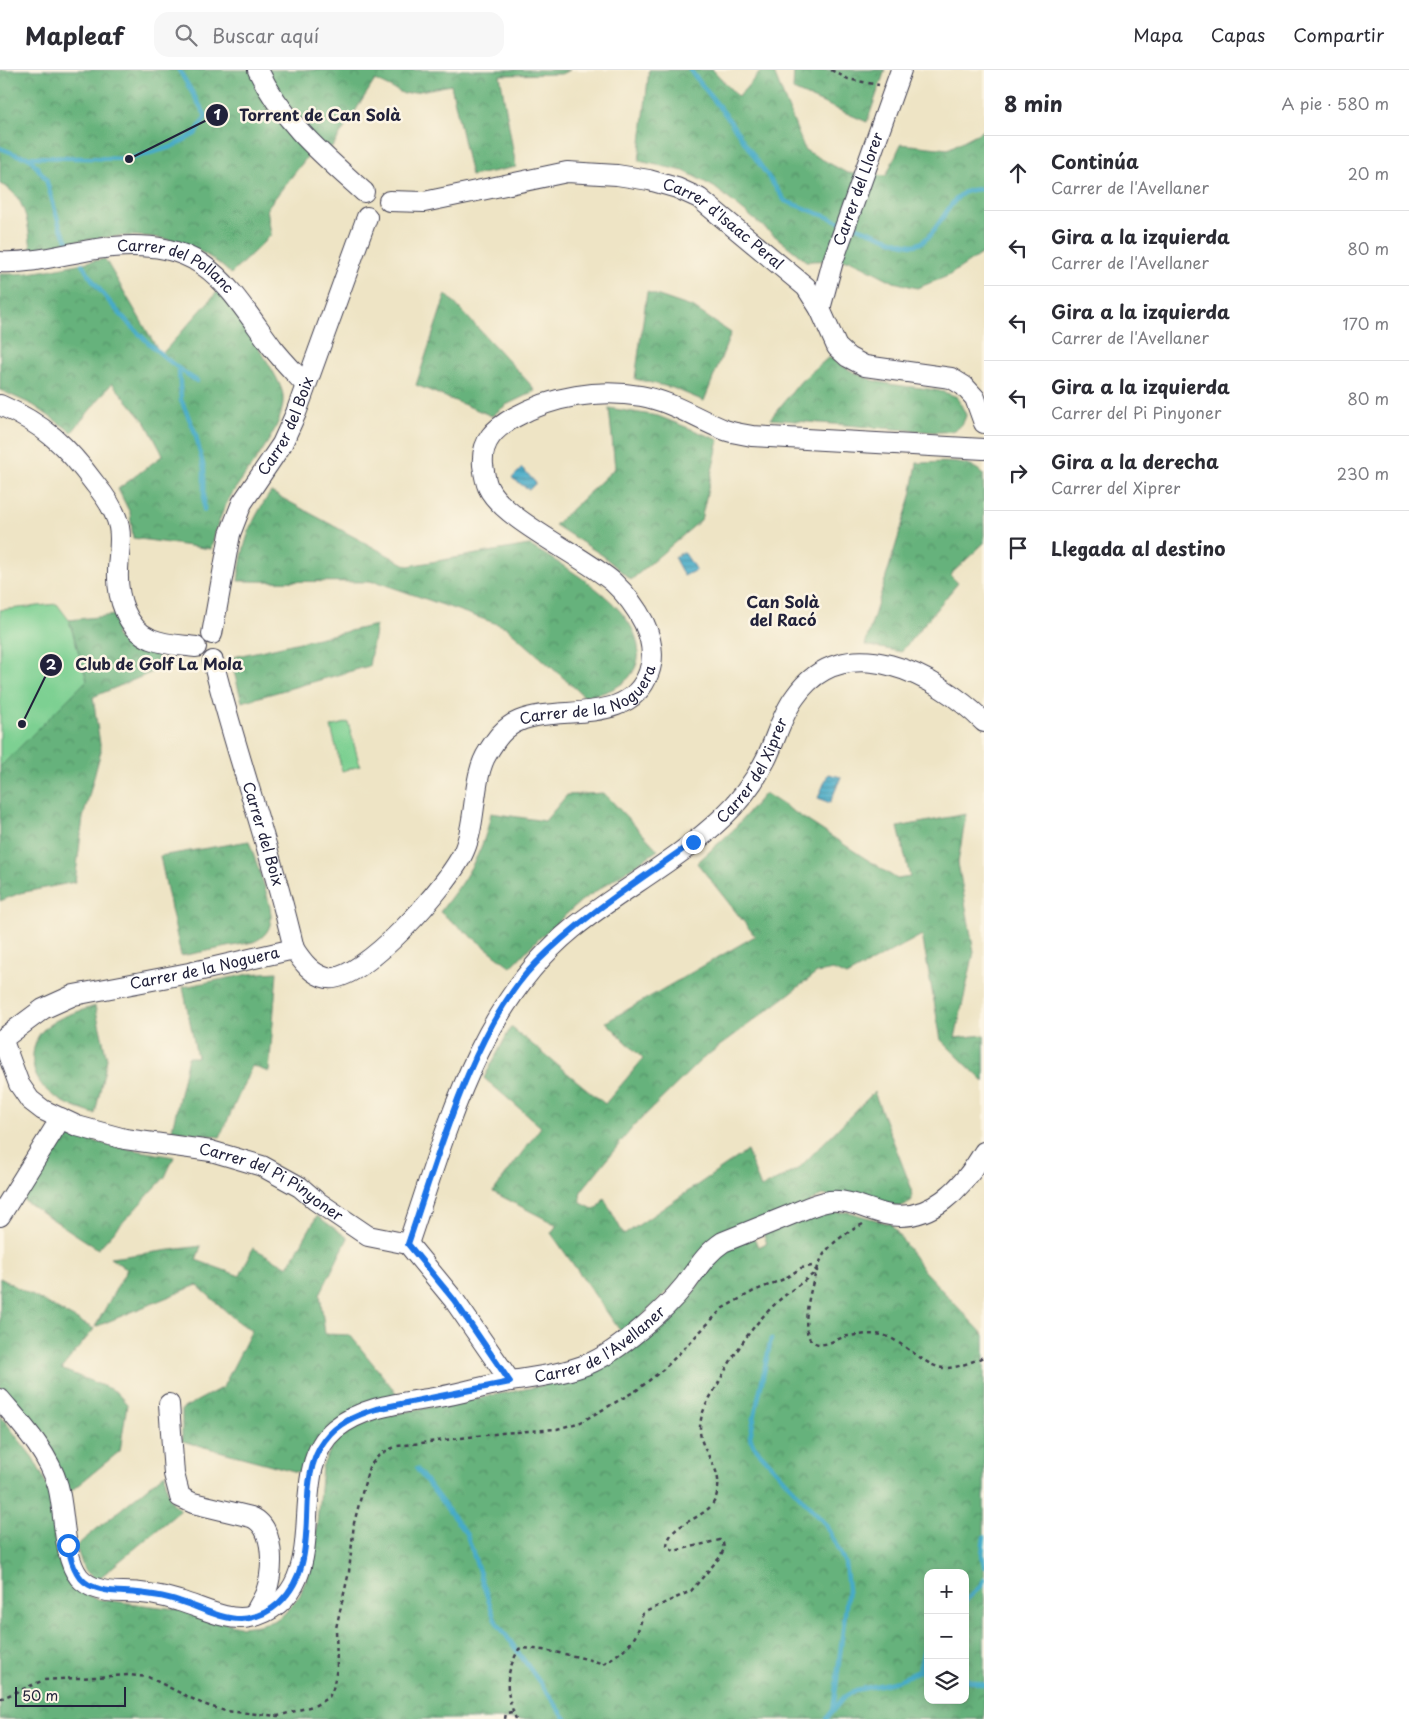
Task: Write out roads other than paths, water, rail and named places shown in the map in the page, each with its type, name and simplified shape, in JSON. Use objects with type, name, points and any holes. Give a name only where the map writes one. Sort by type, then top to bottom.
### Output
[{"type":"street","points":[[258,70],[288,119],[309,143],[364,192]]},
{"type":"street","name":"Carrer del Llorer","points":[[820,309],[833,261],[898,78]]},
{"type":"street","name":"Carrer d'Isaac Peral","points":[[389,200],[424,202],[567,172],[617,175],[649,180],[677,188],[700,198],[806,288],[820,309],[837,347],[848,358],[864,366],[950,378],[964,386],[975,398],[984,423]]},
{"type":"street","points":[[375,189],[380,191],[389,200],[387,213],[380,218],[367,217],[361,212],[359,202],[364,192],[375,189]]},
{"type":"street","name":"Carrer del Boix","points":[[212,634],[230,534],[242,503],[282,444],[367,217]]},
{"type":"street","name":"Carrer del Pollanc","points":[[0,262],[41,260],[112,247],[161,248],[184,254],[217,275],[235,293],[274,350],[305,384]]},
{"type":"street","name":"Carrer de la Noguera","points":[[2,1041],[43,1009],[74,995],[189,973],[294,949],[301,960],[315,973],[328,978],[341,977],[358,969],[418,913],[460,861],[470,833],[484,758],[504,730],[528,718],[582,713],[610,708],[632,695],[644,683],[649,673],[652,658],[648,632],[625,593],[597,569],[507,509],[488,487],[482,457],[484,445],[490,434],[510,420],[539,406],[562,399],[608,393],[659,400],[728,431],[752,436],[984,449]]},
{"type":"street","points":[[0,405],[24,416],[56,437],[71,452],[114,512],[121,541],[117,589],[124,609],[135,629],[150,639],[196,647]]},
{"type":"street","points":[[212,634],[220,639],[224,648],[221,656],[213,661],[201,659],[196,647],[199,638],[212,634]]},
{"type":"street","name":"Carrer del Boix","points":[[213,661],[235,744],[280,888],[294,949]]},
{"type":"street","name":"Carrer del Xiprer","points":[[408,1244],[453,1113],[489,1033],[514,990],[535,964],[572,929],[693,842],[732,808],[757,776],[794,698],[805,685],[831,667],[849,662],[867,661],[894,665],[941,687],[984,722]]},
{"type":"street","name":"Carrer del Pi Pinyoner","points":[[2,1041],[19,1084],[30,1100],[43,1110],[78,1126],[125,1139],[211,1151],[262,1166],[300,1187],[315,1200],[368,1236],[408,1244]]},
{"type":"street","points":[[0,1216],[60,1118]]},
{"type":"street","name":"Carrer de l'Avellaner","points":[[0,1399],[35,1441],[50,1466],[58,1485],[71,1561],[81,1580],[106,1591],[163,1596],[229,1617],[241,1619],[254,1616],[273,1608],[290,1591],[297,1578],[304,1551],[313,1466],[319,1448],[334,1429],[358,1415],[376,1409],[574,1369],[609,1353],[672,1300],[709,1252],[723,1242],[830,1201],[881,1213],[901,1215],[926,1211],[948,1198],[984,1152]]},
{"type":"street","points":[[408,1244],[454,1300],[510,1382]]},
{"type":"street","points":[[169,1404],[174,1474],[180,1497],[187,1501],[256,1519],[266,1534],[270,1552],[270,1574],[266,1592],[254,1616]]},
{"type":"water","points":[[522,468],[536,483],[529,490],[512,478]]},
{"type":"water","points":[[684,552],[696,570],[684,576],[674,557]]},
{"type":"water","points":[[828,774],[841,777],[830,803],[818,798]]},
{"type":"waterway","points":[[0,148],[20,156],[29,157],[129,159],[171,147],[195,134],[206,116],[179,70]]},
{"type":"waterway","points":[[690,70],[725,114],[785,201],[841,222]]},
{"type":"waterway","points":[[29,157],[46,179],[60,227],[69,243]]},
{"type":"waterway","points":[[851,225],[892,240],[914,245],[921,243],[927,238],[958,197],[967,191],[984,189]]},
{"type":"waterway","points":[[82,264],[92,280],[134,328],[166,358],[197,381]]},
{"type":"waterway","points":[[179,370],[181,400],[195,432],[204,469],[204,510]]},
{"type":"waterway","points":[[771,1339],[750,1437],[754,1446],[826,1525],[845,1563],[848,1589],[833,1711]]},
{"type":"waterway","points":[[417,1469],[467,1535],[495,1620],[566,1719]]},
{"type":"waterway","points":[[984,1537],[982,1554],[984,1566]]},
{"type":"waterway","points":[[969,1597],[981,1586],[984,1580]]},
{"type":"waterway","points":[[919,1671],[924,1649]]},
{"type":"waterway","points":[[919,1671],[924,1672]]},
{"type":"waterway","points":[[826,1719],[844,1697],[856,1690],[894,1682],[919,1671]]},
{"type":"waterway","points":[[969,1680],[984,1685]]},
{"type":"place","name":"Torrent de Can Solà","points":[[129,159]]},
{"type":"place","name":"Club de Golf La Mola","points":[[22,724]]},
{"type":"district","name":"Can Solà del Racó","points":[[783,611]]}]
